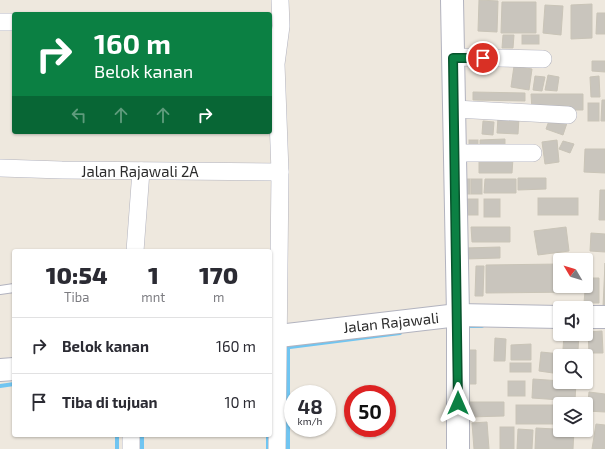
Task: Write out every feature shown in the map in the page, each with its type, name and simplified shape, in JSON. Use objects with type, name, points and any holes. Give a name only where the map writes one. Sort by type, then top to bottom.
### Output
[{"type":"main road","points":[[452,0],[458,315],[458,449]]},
{"type":"main road","name":"Jalan Rajawali","points":[[276,342],[458,315],[553,317]]},
{"type":"main road","points":[[593,317],[605,318]]},
{"type":"main road","points":[[0,370],[12,369]]},
{"type":"street","points":[[277,449],[276,342],[280,172],[276,26],[280,0]]},
{"type":"street","points":[[0,22],[12,22]]},
{"type":"street","points":[[453,58],[543,59]]},
{"type":"street","points":[[455,109],[568,115]]},
{"type":"street","points":[[455,153],[533,153]]},
{"type":"street","name":"Jalan Rajawali 2A","points":[[0,168],[280,172]]},
{"type":"street","points":[[135,249],[142,171]]},
{"type":"street","points":[[131,449],[132,437]]},
{"type":"lane","points":[[0,290],[12,288]]},
{"type":"building","points":[[479,0],[498,1],[497,32],[478,31]]},
{"type":"building","points":[[502,2],[536,2],[536,33],[501,33]]},
{"type":"building","points":[[592,4],[592,38],[571,39],[571,5]]},
{"type":"building","points":[[545,5],[563,6],[561,35],[543,33]]},
{"type":"building","points":[[597,13],[605,13],[605,34],[596,34]]},
{"type":"building","points":[[503,35],[514,35],[513,48],[502,48]]},
{"type":"building","points":[[522,35],[539,35],[539,44],[522,44]]},
{"type":"building","points":[[592,61],[605,61],[605,72],[592,71]]},
{"type":"building","points":[[514,66],[532,69],[529,90],[511,87]]},
{"type":"building","points":[[548,75],[559,77],[557,91],[545,90]]},
{"type":"building","points":[[535,76],[545,77],[542,91],[533,90]]},
{"type":"building","points":[[599,76],[600,97],[591,97],[590,77]]},
{"type":"building","points":[[473,92],[525,93],[525,101],[473,100]]},
{"type":"building","points":[[531,94],[583,94],[583,110],[532,110]]},
{"type":"building","points":[[602,100],[605,100],[605,121],[601,121]]},
{"type":"building","points":[[588,103],[599,103],[599,121],[588,121]]},
{"type":"building","points":[[498,117],[519,118],[518,134],[497,133]]},
{"type":"building","points":[[550,118],[567,123],[563,135],[546,129]]},
{"type":"building","points":[[483,121],[494,122],[493,135],[482,134]]},
{"type":"building","points":[[505,139],[505,152],[480,152],[480,140]]},
{"type":"building","points":[[469,140],[478,140],[478,148],[469,148]]},
{"type":"building","points":[[557,140],[559,162],[545,164],[542,142]]},
{"type":"building","points":[[563,141],[574,144],[570,153],[559,149]]},
{"type":"building","points":[[585,149],[605,149],[605,173],[584,172]]},
{"type":"building","points":[[479,157],[513,158],[512,173],[479,173]]},
{"type":"building","points":[[518,178],[546,178],[546,189],[518,190]]},
{"type":"building","points":[[465,179],[470,179],[470,194],[465,194]]},
{"type":"building","points":[[471,179],[482,179],[482,194],[471,194]]},
{"type":"building","points":[[485,179],[516,179],[516,193],[484,193]]},
{"type":"building","points":[[600,190],[605,190],[605,220],[599,220]]},
{"type":"building","points":[[538,198],[578,198],[578,215],[538,215]]},
{"type":"building","points":[[464,199],[478,199],[478,215],[464,215]]},
{"type":"building","points":[[484,199],[500,199],[500,217],[484,217]]},
{"type":"building","points":[[471,227],[510,227],[510,242],[472,242]]},
{"type":"building","points":[[566,227],[569,251],[538,255],[534,231]]},
{"type":"building","points":[[591,233],[605,234],[605,252],[590,251]]},
{"type":"building","points":[[500,247],[500,258],[465,259],[465,248]]},
{"type":"building","points":[[605,263],[605,307],[603,307]]},
{"type":"building","points":[[553,264],[553,292],[486,293],[486,265]]},
{"type":"building","points":[[476,266],[484,266],[483,296],[475,296]]},
{"type":"building","points":[[593,278],[599,278],[599,303],[584,301],[585,293],[593,293]]},
{"type":"building","points":[[602,331],[603,353],[593,353],[593,349],[589,349],[588,341],[593,341],[593,332]]},
{"type":"building","points":[[495,338],[506,339],[505,361],[494,361]]},
{"type":"building","points":[[564,341],[579,341],[578,349],[563,349]]},
{"type":"building","points":[[531,344],[531,360],[511,360],[511,345]]},
{"type":"building","points":[[468,350],[476,350],[476,384],[467,384]]},
{"type":"building","points":[[541,352],[553,353],[553,373],[539,371]]},
{"type":"building","points":[[510,363],[531,363],[531,372],[510,372]]},
{"type":"building","points":[[533,379],[553,380],[553,389],[576,389],[575,397],[553,397],[553,399],[532,398]]},
{"type":"building","points":[[508,381],[525,381],[525,396],[508,396]]},
{"type":"building","points":[[589,392],[605,394],[605,412],[593,411],[593,397],[588,397]]},
{"type":"building","points":[[469,402],[504,402],[504,416],[469,417]]},
{"type":"building","points":[[516,405],[553,405],[553,424],[516,424]]},
{"type":"building","points":[[487,422],[489,449],[474,449],[472,423]]},
{"type":"building","points":[[596,424],[605,425],[605,449],[592,449]]},
{"type":"building","points":[[500,427],[514,427],[514,449],[500,449]]},
{"type":"building","points":[[536,428],[553,429],[553,437],[574,437],[573,449],[535,449]]},
{"type":"building","points":[[518,429],[533,430],[532,449],[517,449]]},
{"type":"waterway","points":[[464,326],[482,326]]},
{"type":"waterway","points":[[282,348],[400,333]]},
{"type":"waterway","points":[[288,347],[288,449]]},
{"type":"waterway","points":[[0,386],[12,384]]},
{"type":"waterway","points":[[117,437],[117,449]]},
{"type":"waterway","points":[[142,437],[142,449]]},
{"type":"waterway","points":[[268,437],[268,449]]},
{"type":"route","points":[[458,403],[458,315],[453,58],[483,58]]}]
